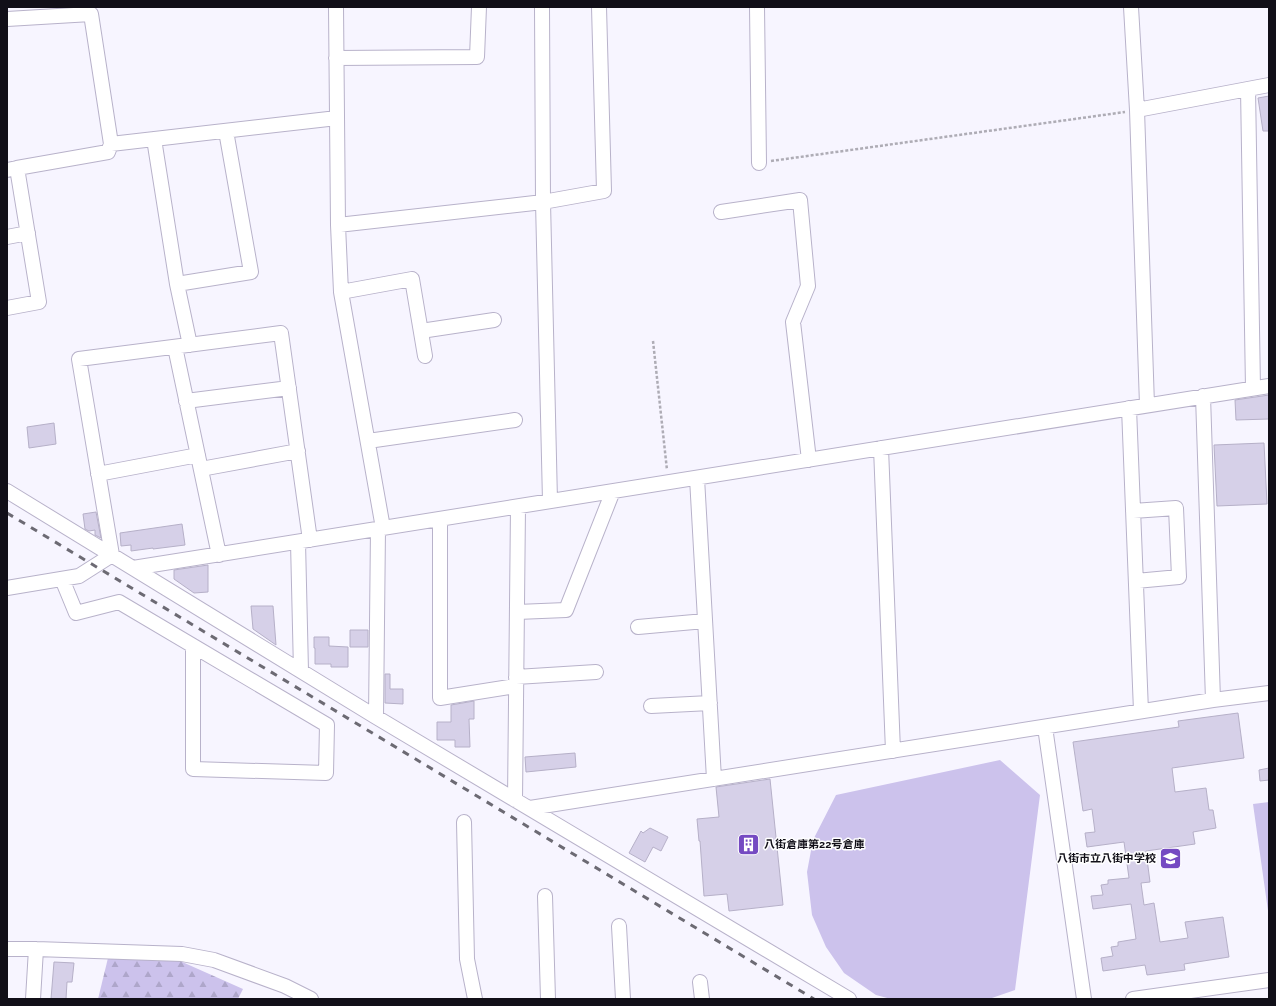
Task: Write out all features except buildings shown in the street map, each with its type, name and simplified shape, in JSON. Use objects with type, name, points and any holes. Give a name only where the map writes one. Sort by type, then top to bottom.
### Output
[{"type":"street","points":[[336,7],[338,225],[341,292],[368,441],[381,529],[376,717]]},
{"type":"street","points":[[336,58],[477,57],[479,7]]},
{"type":"street","points":[[542,7],[542,202],[550,502]]},
{"type":"street","points":[[338,225],[542,202],[604,191],[598,7]]},
{"type":"street","points":[[757,7],[759,163]]},
{"type":"street","points":[[1130,7],[1137,110],[1147,405]]},
{"type":"street","points":[[7,19],[91,14],[111,144],[108,152],[12,169],[28,233],[39,302],[7,308]]},
{"type":"street","points":[[1137,110],[1269,85]]},
{"type":"street","points":[[1248,89],[1253,388]]},
{"type":"street","points":[[111,144],[337,118]]},
{"type":"street","points":[[177,284],[251,272],[226,131]]},
{"type":"street","points":[[154,139],[177,284],[190,345]]},
{"type":"street","points":[[721,212],[800,200],[808,286],[793,322],[810,460]]},
{"type":"street","points":[[7,237],[28,233]]},
{"type":"street","points":[[341,292],[412,279],[425,356]]},
{"type":"street","points":[[421,331],[494,320]]},
{"type":"street","points":[[112,555],[79,359],[281,333],[298,451],[304,541],[301,671]]},
{"type":"street","points":[[175,347],[219,555]]},
{"type":"street","points":[[133,568],[1269,386]]},
{"type":"street","points":[[186,401],[288,388]]},
{"type":"street","points":[[1202,396],[1213,700]]},
{"type":"street","points":[[1129,408],[1141,711]]},
{"type":"street","points":[[368,441],[515,420]]},
{"type":"street","points":[[881,448],[893,751]]},
{"type":"street","points":[[201,469],[298,451]]},
{"type":"street","points":[[98,474],[198,454]]},
{"type":"street","points":[[697,478],[714,779]]},
{"type":"street","points":[[7,491],[376,717],[850,999]]},
{"type":"street","points":[[517,612],[566,610],[613,491]]},
{"type":"street","points":[[515,800],[518,506]]},
{"type":"street","points":[[1133,511],[1176,508],[1179,577],[1136,581]]},
{"type":"street","points":[[440,519],[440,698],[516,682],[596,672]]},
{"type":"street","points":[[7,588],[79,576],[112,555]]},
{"type":"street","points":[[62,579],[76,613],[119,602],[327,725],[326,772],[193,769],[193,646]]},
{"type":"street","points":[[638,627],[705,621]]},
{"type":"street","points":[[530,808],[1141,711],[1269,693]]},
{"type":"street","points":[[650,706],[710,702]]},
{"type":"street","points":[[1045,727],[1084,999]]},
{"type":"street","points":[[464,822],[467,959],[475,999]]},
{"type":"street","points":[[545,896],[548,999]]},
{"type":"street","points":[[619,926],[623,999]]},
{"type":"street","points":[[7,949],[182,954],[214,960],[285,986],[304,997]]},
{"type":"street","points":[[33,999],[36,949]]},
{"type":"street","points":[[1133,999],[1218,993],[1269,980]]},
{"type":"street","points":[[700,982],[702,999]]},
{"type":"path","points":[[759,163],[1137,110]]},
{"type":"path","points":[[653,341],[669,482]]},
{"type":"green space","points":[[1000,760],[1040,795],[1015,990],[989,999],[891,999],[876,995],[844,973],[826,947],[812,915],[807,872],[813,840],[836,795]]},
{"type":"green space","points":[[1269,802],[1269,918],[1253,804]]},
{"type":"green space","points":[[108,958],[180,961],[243,989],[238,999],[98,999]]},
{"type":"railway","points":[[7,513],[814,999]]},
{"type":"place","name":"八街倉庫第22号倉庫","points":[[749,844]]},
{"type":"place","name":"八街市立八街中学校","points":[[1171,858]]}]
